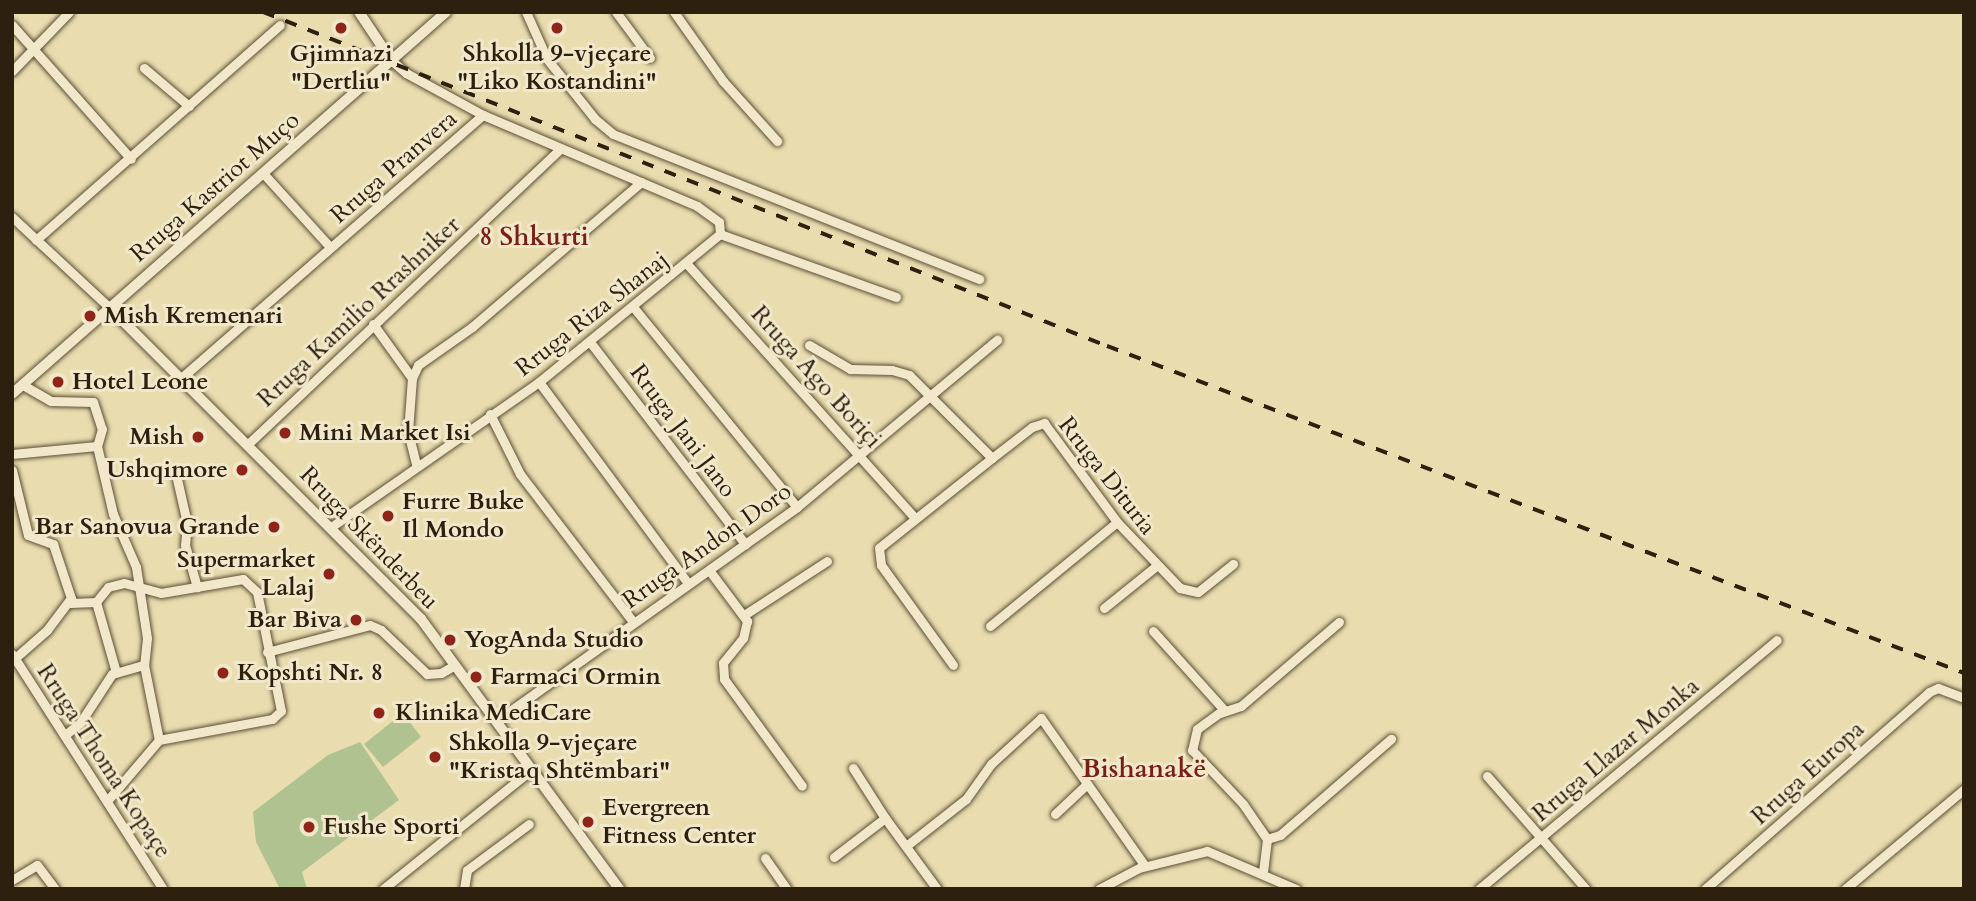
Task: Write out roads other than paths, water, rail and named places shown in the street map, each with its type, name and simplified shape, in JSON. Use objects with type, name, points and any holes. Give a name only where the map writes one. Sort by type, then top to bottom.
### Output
[{"type":"street","points":[[12,71],[69,12]]},
{"type":"street","points":[[359,12],[391,60],[406,73],[483,115],[710,213],[719,222],[720,234],[896,297]]},
{"type":"street","name":"Rruga Kastriot Muço","points":[[12,394],[446,12]]},
{"type":"street","points":[[526,12],[547,59],[595,119],[613,134],[979,279]]},
{"type":"street","points":[[616,12],[650,58]]},
{"type":"street","points":[[674,12],[723,81],[777,141]]},
{"type":"street","points":[[12,24],[131,159]]},
{"type":"street","points":[[36,240],[280,26]]},
{"type":"street","points":[[144,68],[189,106]]},
{"type":"street","name":"Rruga Pranvera","points":[[180,379],[483,115]]},
{"type":"street","name":"Rruga Kamilio Rrashniker","points":[[247,445],[559,150]]},
{"type":"street","name":"Rruga Pranvera","points":[[263,173],[330,247]]},
{"type":"street","points":[[416,464],[408,432],[412,379],[426,355],[472,327],[641,182]]},
{"type":"street","points":[[12,217],[110,308]]},
{"type":"street","name":"Rruga Riza Shanaj","points":[[331,527],[416,464],[539,382],[634,308],[720,234]]},
{"type":"street","name":"Rruga Ago Boriçi","points":[[687,264],[861,454],[915,518]]},
{"type":"street","name":"Rruga Skënderbeu","points":[[110,308],[404,600],[455,665],[619,889]]},
{"type":"street","points":[[634,308],[797,508]]},
{"type":"street","points":[[373,324],[412,379]]},
{"type":"street","name":"Rruga Andon Doro","points":[[496,721],[687,582],[709,570],[797,508],[997,340]]},
{"type":"street","name":"Rruga Jani Jano","points":[[590,342],[745,544]]},
{"type":"street","points":[[809,345],[850,369],[902,372],[932,393],[992,458],[886,540],[878,557],[953,665]]},
{"type":"street","points":[[539,382],[687,582]]},
{"type":"street","points":[[23,385],[51,401],[93,402],[102,429],[97,446],[113,514],[138,585],[147,638],[144,665],[159,740]]},
{"type":"street","points":[[490,414],[520,474],[633,622]]},
{"type":"street","name":"Rruga Dituria","points":[[992,458],[1032,427],[1044,423],[1117,523],[1180,588],[1198,592],[1233,564]]},
{"type":"street","points":[[12,454],[97,446]]},
{"type":"street","points":[[12,470],[28,535],[50,541],[56,548],[71,603]]},
{"type":"street","points":[[177,479],[187,523],[185,545],[197,587]]},
{"type":"street","points":[[990,626],[1117,523]]},
{"type":"street","points":[[744,615],[827,561]]},
{"type":"street","name":"Rruga Dituria","points":[[1104,608],[1156,566]]},
{"type":"street","points":[[709,570],[744,615],[747,630],[723,663],[724,679],[802,786]]},
{"type":"street","points":[[14,656],[71,603],[96,602],[108,587],[138,585],[161,593],[234,579],[251,583],[282,705],[277,716],[159,740],[107,801]]},
{"type":"street","points":[[96,602],[116,672]]},
{"type":"street","points":[[1263,872],[1267,839],[1243,804],[1192,750],[1198,729],[1225,711],[1241,706],[1339,622]]},
{"type":"street","points":[[267,652],[370,625],[381,630],[427,674],[455,665]]},
{"type":"street","points":[[1153,631],[1225,711]]},
{"type":"street","name":"Rruga Llazar Monka","points":[[1479,889],[1777,640]]},
{"type":"street","name":"Rruga Thoma Kopaçe","points":[[14,656],[163,889]]},
{"type":"street","points":[[65,735],[80,723],[97,692],[116,672],[144,665]]},
{"type":"street","name":"Rruga Europa","points":[[1704,889],[1917,702],[1938,688],[1964,698]]},
{"type":"street","points":[[906,846],[966,799],[991,764],[1038,718],[1145,866]]},
{"type":"street","points":[[1267,839],[1280,835],[1391,738]]},
{"type":"street","points":[[853,768],[885,818],[937,889]]},
{"type":"street","points":[[383,889],[532,769]]},
{"type":"street","points":[[1487,776],[1586,889]]},
{"type":"street","points":[[1055,814],[1087,784]]},
{"type":"street","points":[[1845,889],[1964,789]]},
{"type":"street","points":[[834,857],[885,818]]},
{"type":"street","points":[[464,889],[467,870],[529,824]]},
{"type":"street","points":[[1099,889],[1145,866],[1207,851],[1263,872],[1296,889]]},
{"type":"street","points":[[765,858],[787,889]]},
{"type":"street","points":[[12,880],[37,865],[55,889]]},
{"type":"railway","points":[[263,12],[1107,346],[1964,673]]},
{"type":"place","name":"Gjimnazi \"Dertliu\"","points":[[341,28]]},
{"type":"place","name":"Shkolla 9-vjeçare \"Liko Kostandini\"","points":[[557,28]]},
{"type":"place","name":"Mish Kremenari","points":[[90,316]]},
{"type":"place","name":"Hotel Leone","points":[[58,382]]},
{"type":"place","name":"Mini Market Isi","points":[[285,433]]},
{"type":"place","name":"Mish","points":[[198,437]]},
{"type":"place","name":"Ushqimore","points":[[242,470]]},
{"type":"place","name":"Furre Buke Il Mondo","points":[[388,516]]},
{"type":"place","name":"Bar Sanovua Grande","points":[[274,527]]},
{"type":"place","name":"Supermarket Lalaj","points":[[329,574]]},
{"type":"place","name":"Bar Biva","points":[[356,620]]},
{"type":"place","name":"YogAnda Studio","points":[[450,640]]},
{"type":"place","name":"Kopshti Nr. 8","points":[[223,673]]},
{"type":"place","name":"Farmaci Ormin","points":[[476,677]]},
{"type":"place","name":"Klinika MediCare","points":[[379,713]]},
{"type":"place","name":"Shkolla 9-vjeçare \"Kristaq Shtëmbari\"","points":[[435,757]]},
{"type":"place","name":"Evergreen Fitness Center","points":[[588,822]]},
{"type":"place","name":"Fushe Sporti","points":[[309,827]]},
{"type":"district","name":"8 Shkurti","points":[[534,237]]},
{"type":"district","name":"Bishanakë","points":[[1144,769]]}]
